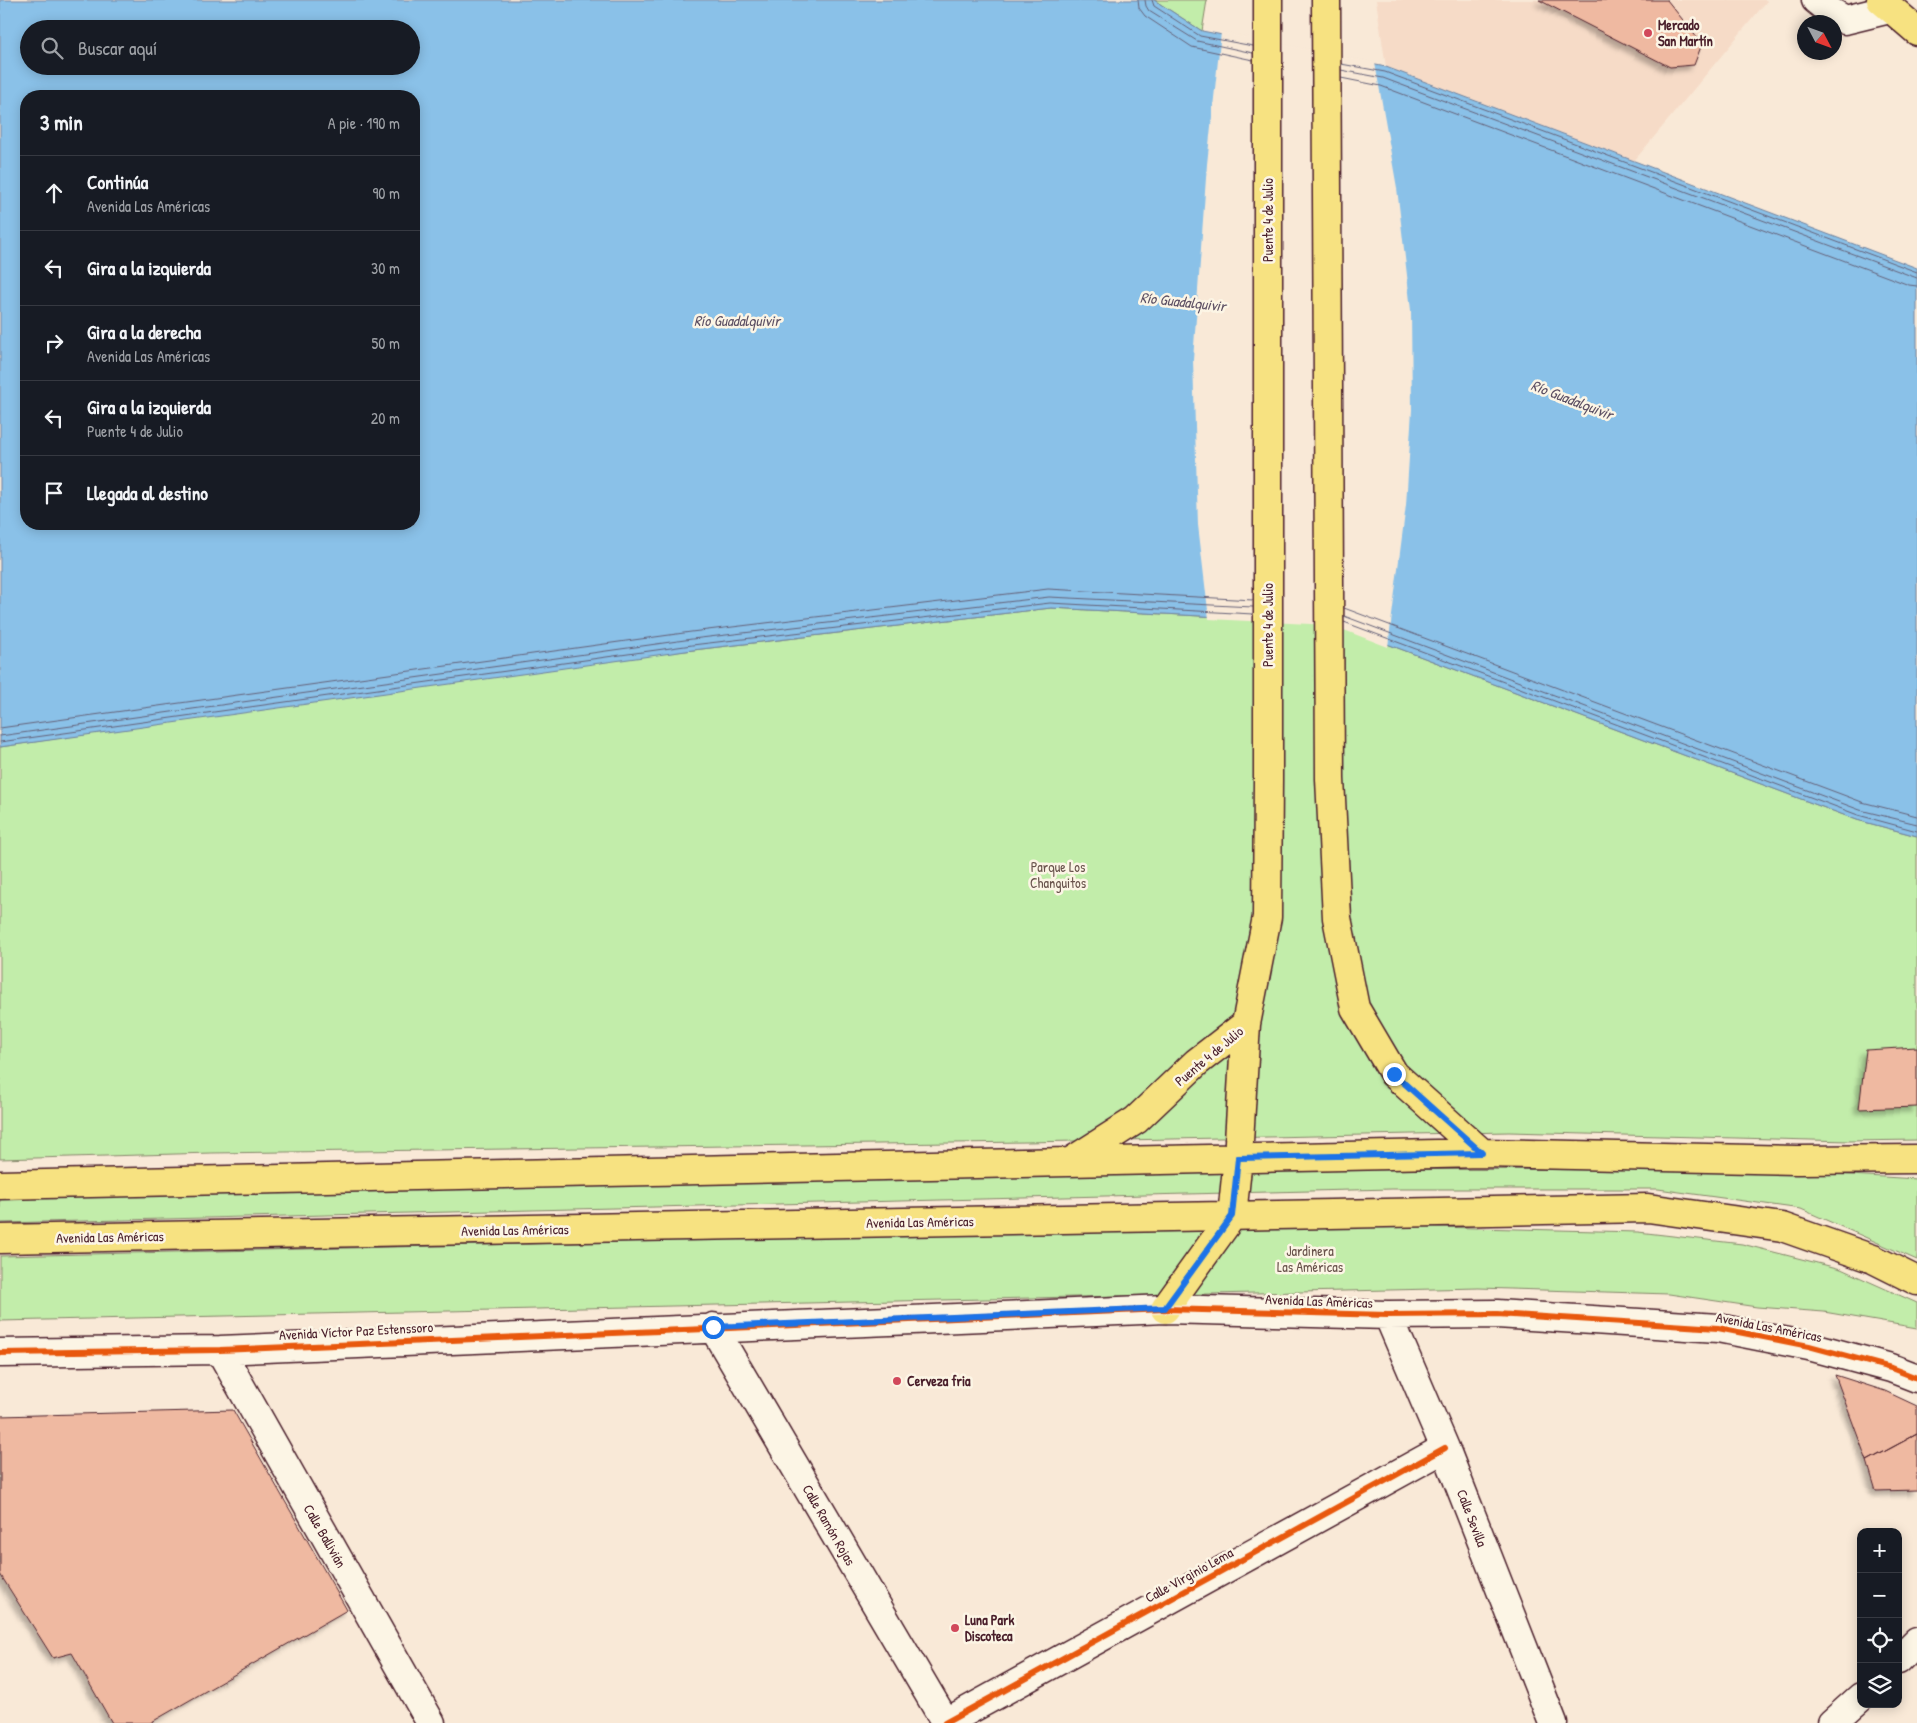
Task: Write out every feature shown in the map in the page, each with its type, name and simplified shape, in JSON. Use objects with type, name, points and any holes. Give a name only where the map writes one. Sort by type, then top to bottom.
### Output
[{"type":"main road","points":[[1886,4],[1917,31]]},
{"type":"main road","points":[[1326,7],[1330,779],[1336,918],[1355,1008],[1394,1074],[1482,1153]]},
{"type":"main road","name":"Puente 4 de Julio","points":[[1070,1162],[1136,1120],[1197,1062],[1246,1024],[1266,917],[1268,780],[1268,8]]},
{"type":"main road","points":[[1165,1308],[1232,1216],[1238,1158],[1246,1024]]},
{"type":"main road","points":[[0,1185],[1482,1153],[1787,1159],[1917,1159]]},
{"type":"main road","name":"Avenida Las Américas","points":[[0,1239],[1648,1208],[1782,1227],[1873,1259],[1917,1281]]},
{"type":"street","points":[[1816,0],[1845,20],[1886,4]]},
{"type":"street","name":"Avenida Las Américas","points":[[713,1327],[1165,1308],[1388,1315],[1497,1314],[1718,1328],[1904,1366],[1917,1378]]},
{"type":"street","name":"Calle Sevilla","points":[[1388,1315],[1445,1448],[1553,1723]]},
{"type":"street","name":"Avenida Víctor Paz Estenssoro","points":[[0,1353],[220,1350],[713,1327]]},
{"type":"street","name":"Calle Ramón Rojas","points":[[713,1327],[945,1723]]},
{"type":"street","name":"Calle Ballivián","points":[[220,1350],[431,1723]]},
{"type":"street","name":"Calle Virginio Lema","points":[[945,1723],[1445,1448]]},
{"type":"street","points":[[1902,1656],[1917,1641]]},
{"type":"street","points":[[1832,1723],[1857,1701]]},
{"type":"shaded area","name":"Mercado San Martín","points":[[1376,0],[1767,1],[1634,161],[1386,67]]},
{"type":"green space","points":[[1154,0],[1207,0],[1202,31]]},
{"type":"green space","name":"Parque Los Changuitos","points":[[1051,608],[1331,623],[1857,820],[1917,836],[1917,1140],[1849,1141],[1509,1132],[1027,1142],[211,1153],[0,1159],[0,747],[523,670]]},
{"type":"green space","points":[[1748,1169],[1917,1179],[1917,1260],[1801,1209],[1658,1189],[1392,1189],[0,1223],[0,1198],[1170,1170]]},
{"type":"green space","name":"Jardinera Las Américas","points":[[1353,1225],[1638,1232],[1742,1244],[1841,1269],[1917,1303],[1917,1328],[1824,1312],[1757,1307],[1669,1294],[1479,1288],[0,1321],[0,1256]]},
{"type":"water","name":"Río Guadalquivir","points":[[0,0],[1154,0],[1202,31],[1386,67],[1917,268],[1917,836],[1857,820],[1331,623],[1051,608],[693,650],[0,747]]},
{"type":"pier","points":[[1221,32],[1375,63],[1397,188],[1411,310],[1412,410],[1406,505],[1388,647],[1331,625],[1209,619],[1198,525],[1193,360],[1207,164]]},
{"type":"building","name":"Mercado San Martín","points":[[1539,0],[1667,0],[1702,44],[1694,65],[1670,67]]},
{"type":"building","points":[[1917,1047],[1917,1107],[1859,1109],[1866,1050]]},
{"type":"building","points":[[1835,1375],[1885,1391],[1917,1406],[1917,1434],[1867,1461]]},
{"type":"building","points":[[233,1410],[347,1610],[150,1723],[112,1723],[72,1653],[53,1658],[0,1574],[0,1416]]},
{"type":"building","points":[[1917,1434],[1917,1490],[1876,1491],[1867,1461]]},
{"type":"cycle path","points":[[0,1353],[220,1350],[1165,1309],[1388,1315],[1497,1314],[1718,1328],[1809,1346],[1891,1368],[1917,1378]]},
{"type":"cycle path","points":[[945,1723],[1445,1448]]},
{"type":"place","name":"Mercado San Martín","points":[[1648,33]]},
{"type":"place","name":"Cerveza fria","points":[[897,1381]]},
{"type":"place","name":"Luna Park Discoteca","points":[[955,1628]]},
{"type":"route","points":[[713,1327],[1165,1308],[1232,1216],[1238,1158],[1482,1153],[1394,1074]]}]
